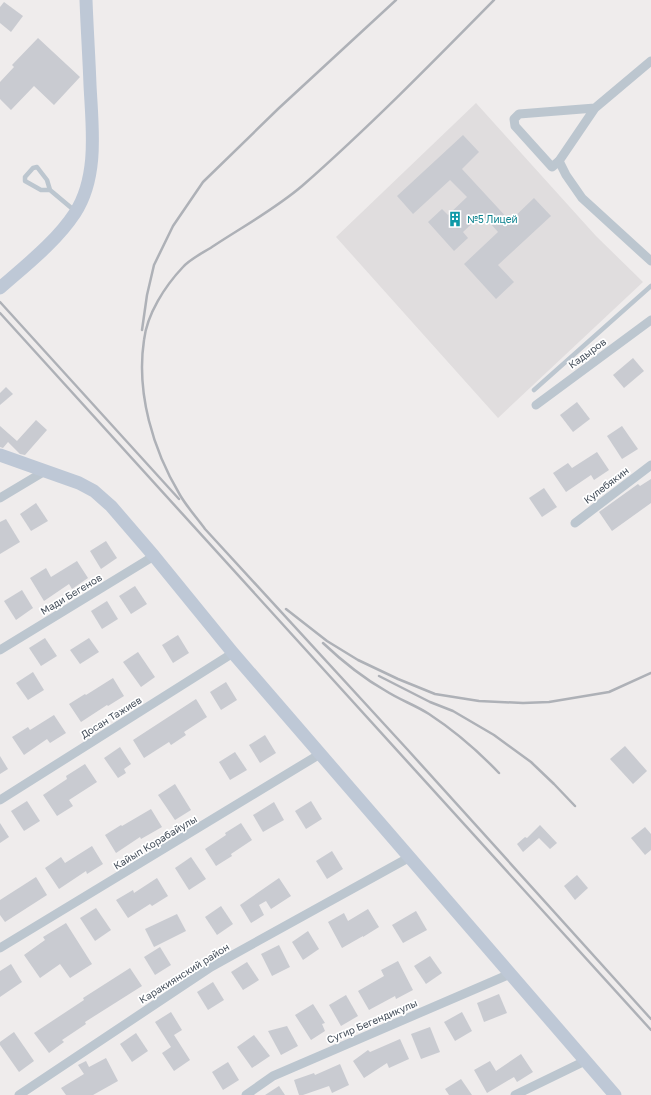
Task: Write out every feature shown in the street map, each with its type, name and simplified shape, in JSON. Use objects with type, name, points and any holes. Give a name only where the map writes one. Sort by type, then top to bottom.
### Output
[{"type":"street","points":[[0,288],[59,234],[76,212],[85,192],[91,166],[93,134],[86,0]]},
{"type":"street","points":[[595,108],[519,114],[514,119],[515,126],[552,167],[559,161],[595,108],[651,61]]},
{"type":"street","points":[[559,161],[582,198],[651,261]]},
{"type":"street","name":"Кадыров","points":[[536,405],[651,320]]},
{"type":"street","points":[[0,455],[78,483],[94,491],[111,506],[233,653],[615,1095]]},
{"type":"street","name":"Кулебякин","points":[[574,523],[651,465]]},
{"type":"street","points":[[0,498],[45,471]]},
{"type":"street","name":"Мади Бегенов","points":[[0,650],[154,556]]},
{"type":"street","name":"Досан Тажиев","points":[[0,800],[233,653]]},
{"type":"street","name":"Кайып Корабайулы","points":[[0,948],[320,754]]},
{"type":"street","name":"Каракиянский район","points":[[20,1095],[211,967],[410,858]]},
{"type":"street","name":"Сугир Бегендикулы","points":[[246,1095],[273,1076],[510,974]]},
{"type":"street","points":[[515,1095],[585,1061]]},
{"type":"lane","points":[[50,190],[41,190],[25,181],[25,177],[33,168],[36,167],[47,180],[50,190],[76,212]]},
{"type":"lane","points":[[534,390],[651,286]]},
{"type":"shaded area","points":[[476,103],[596,236],[643,282],[498,418],[336,237]]},
{"type":"building","points":[[4,2],[23,16],[11,32],[0,23],[0,7]]},
{"type":"building","points":[[38,38],[80,77],[54,105],[34,86],[11,110],[0,99],[0,82],[14,67],[12,65]]},
{"type":"building","name":"№5 Лицей","points":[[463,135],[479,152],[462,169],[510,221],[534,198],[551,216],[498,265],[514,282],[496,299],[464,264],[498,232],[482,214],[463,232],[468,238],[454,251],[428,222],[442,209],[448,215],[467,197],[450,180],[413,214],[397,196]]},
{"type":"building","points":[[633,358],[644,371],[624,388],[613,375]]},
{"type":"building","points":[[6,387],[13,394],[0,405],[0,393]]},
{"type":"building","points":[[577,402],[590,419],[573,432],[560,415]]},
{"type":"building","points":[[36,420],[47,430],[25,455],[20,454],[8,442],[3,448],[0,447],[0,426],[17,441]]},
{"type":"building","points":[[622,426],[638,449],[622,459],[607,436]]},
{"type":"building","points":[[597,452],[609,470],[594,480],[591,475],[566,492],[553,473],[568,463],[572,468]]},
{"type":"building","points":[[651,479],[651,503],[612,531],[599,512],[638,484],[640,486]]},
{"type":"building","points":[[544,488],[557,507],[542,517],[529,498]]},
{"type":"building","points":[[36,503],[48,521],[31,531],[20,514]]},
{"type":"building","points":[[6,519],[20,542],[0,554],[0,522]]},
{"type":"building","points":[[106,541],[117,558],[101,569],[90,551]]},
{"type":"building","points":[[77,561],[88,578],[72,589],[69,584],[44,601],[30,578],[46,568],[51,577]]},
{"type":"building","points":[[135,586],[147,604],[131,614],[119,596]]},
{"type":"building","points":[[22,590],[33,608],[16,620],[4,601]]},
{"type":"building","points":[[107,601],[118,619],[102,629],[91,611]]},
{"type":"building","points":[[178,635],[189,653],[173,663],[162,645]]},
{"type":"building","points":[[45,638],[57,656],[41,666],[29,648]]},
{"type":"building","points":[[89,638],[99,652],[80,664],[70,650]]},
{"type":"building","points":[[138,652],[155,677],[141,687],[123,662]]},
{"type":"building","points":[[33,672],[44,690],[28,700],[16,683]]},
{"type":"building","points":[[113,678],[124,696],[81,722],[69,704]]},
{"type":"building","points":[[226,682],[237,700],[221,710],[210,692]]},
{"type":"building","points":[[196,699],[207,717],[184,732],[186,735],[171,745],[169,742],[144,758],[133,740]]},
{"type":"building","points":[[54,715],[66,733],[50,743],[47,739],[24,755],[12,737],[28,727],[30,730]]},
{"type":"building","points":[[265,735],[276,753],[260,763],[249,745]]},
{"type":"building","points":[[625,746],[647,771],[633,784],[610,759]]},
{"type":"building","points":[[120,747],[131,764],[124,769],[126,773],[118,778],[104,758]]},
{"type":"building","points":[[235,752],[247,770],[230,780],[219,762]]},
{"type":"building","points":[[0,756],[8,769],[0,774]]},
{"type":"building","points":[[85,764],[97,782],[69,800],[73,806],[57,816],[43,795],[67,779],[66,776]]},
{"type":"building","points":[[175,784],[191,810],[175,820],[158,795]]},
{"type":"building","points":[[27,801],[40,821],[24,831],[11,811]]},
{"type":"building","points":[[311,801],[322,819],[306,829],[295,811]]},
{"type":"building","points":[[274,802],[284,820],[263,832],[253,815]]},
{"type":"building","points":[[151,809],[162,827],[141,839],[140,837],[116,853],[105,835]]},
{"type":"building","points":[[0,823],[9,837],[0,843]]},
{"type":"building","points":[[241,823],[252,840],[231,854],[232,856],[216,866],[205,849],[226,835],[225,833]]},
{"type":"building","points":[[540,825],[557,843],[550,849],[539,838],[523,852],[517,844],[525,837],[527,838]]},
{"type":"building","points":[[645,827],[651,834],[651,850],[645,855],[631,838]]},
{"type":"building","points":[[92,846],[103,864],[87,874],[86,871],[59,889],[45,868],[61,857],[65,863]]},
{"type":"building","points":[[332,851],[343,869],[327,879],[316,861]]},
{"type":"building","points":[[191,857],[206,879],[189,890],[175,868]]},
{"type":"building","points":[[577,875],[588,888],[575,900],[564,886]]},
{"type":"building","points":[[36,877],[47,895],[5,922],[0,915],[0,900]]},
{"type":"building","points":[[157,878],[168,896],[152,906],[150,904],[128,918],[116,900],[133,890],[134,893]]},
{"type":"building","points":[[279,878],[291,896],[271,909],[266,901],[259,905],[264,915],[251,923],[240,905]]},
{"type":"building","points":[[221,906],[233,924],[217,935],[205,917]]},
{"type":"building","points":[[96,908],[111,930],[95,941],[80,918]]},
{"type":"building","points":[[368,909],[379,927],[342,948],[328,922],[344,913],[348,921]]},
{"type":"building","points":[[416,911],[427,930],[403,943],[392,925]]},
{"type":"building","points":[[177,914],[186,931],[154,947],[145,929]]},
{"type":"building","points":[[66,923],[92,964],[70,978],[60,964],[40,978],[24,955],[45,940],[43,937]]},
{"type":"building","points":[[308,931],[319,949],[303,960],[292,942]]},
{"type":"building","points":[[279,945],[290,967],[272,976],[261,954]]},
{"type":"building","points":[[160,947],[171,965],[155,975],[144,957]]},
{"type":"building","points":[[430,956],[442,973],[426,984],[414,966]]},
{"type":"building","points":[[398,961],[413,990],[396,999],[395,996],[369,1010],[358,991],[384,976],[381,970]]},
{"type":"building","points":[[247,962],[259,980],[243,990],[231,972]]},
{"type":"building","points":[[11,964],[22,982],[0,997],[0,971]]},
{"type":"building","points":[[130,968],[142,986],[85,1022],[86,1024],[62,1040],[64,1042],[49,1053],[34,1033],[84,1000],[83,998]]},
{"type":"building","points":[[213,982],[224,1000],[208,1010],[197,992]]},
{"type":"building","points":[[499,994],[507,1013],[484,1022],[477,1003]]},
{"type":"building","points":[[346,995],[358,1016],[341,1026],[329,1005]]},
{"type":"building","points":[[313,1004],[325,1023],[322,1024],[325,1031],[311,1040],[295,1015]]},
{"type":"building","points":[[171,1012],[182,1030],[174,1035],[190,1060],[174,1071],[162,1053],[171,1047],[155,1022]]},
{"type":"building","points":[[462,1012],[472,1031],[455,1041],[444,1022]]},
{"type":"building","points":[[287,1026],[298,1046],[281,1055],[268,1031]]},
{"type":"building","points":[[430,1027],[440,1052],[421,1059],[411,1034]]},
{"type":"building","points":[[14,1032],[34,1061],[19,1072],[0,1045],[0,1042]]},
{"type":"building","points":[[136,1033],[148,1051],[132,1062],[120,1044]]},
{"type":"building","points":[[254,1035],[270,1056],[252,1068],[237,1047]]},
{"type":"building","points":[[400,1039],[409,1059],[389,1068],[387,1063],[364,1078],[353,1061],[368,1050],[370,1052]]},
{"type":"building","points":[[521,1054],[533,1072],[517,1082],[514,1077],[487,1093],[474,1070],[490,1061],[496,1071]]},
{"type":"building","points":[[106,1058],[118,1081],[93,1095],[66,1095],[61,1088],[84,1074],[78,1065],[86,1061],[89,1067]]},
{"type":"building","points":[[228,1062],[239,1080],[223,1090],[212,1072]]},
{"type":"building","points":[[340,1064],[349,1085],[332,1093],[329,1086],[299,1095],[294,1080],[314,1073],[315,1075]]},
{"type":"building","points":[[461,1079],[472,1095],[449,1095],[445,1089]]},
{"type":"building","points":[[279,1086],[285,1095],[265,1095]]},
{"type":"railway","points":[[142,330],[147,295],[154,265],[173,226],[203,182],[279,108],[396,0]]},
{"type":"railway","points":[[494,0],[376,118],[302,186],[270,210],[190,261],[176,275],[153,310],[146,330],[142,360],[142,380],[145,400],[155,440],[170,478],[189,508],[205,529],[407,749],[651,1019]]},
{"type":"railway","points":[[0,302],[179,499]]},
{"type":"railway","points":[[0,313],[651,1030]]},
{"type":"railway","points":[[286,609],[327,641],[358,660],[398,679],[435,694],[479,701],[523,703],[549,702],[609,692],[651,673]]},
{"type":"railway","points":[[323,643],[345,663],[369,681],[424,711],[448,727],[499,773]]},
{"type":"railway","points":[[379,676],[430,702],[453,711],[494,735],[531,762],[575,806]]},
{"type":"place","name":"№5 Лицей","points":[[455,219]]}]
